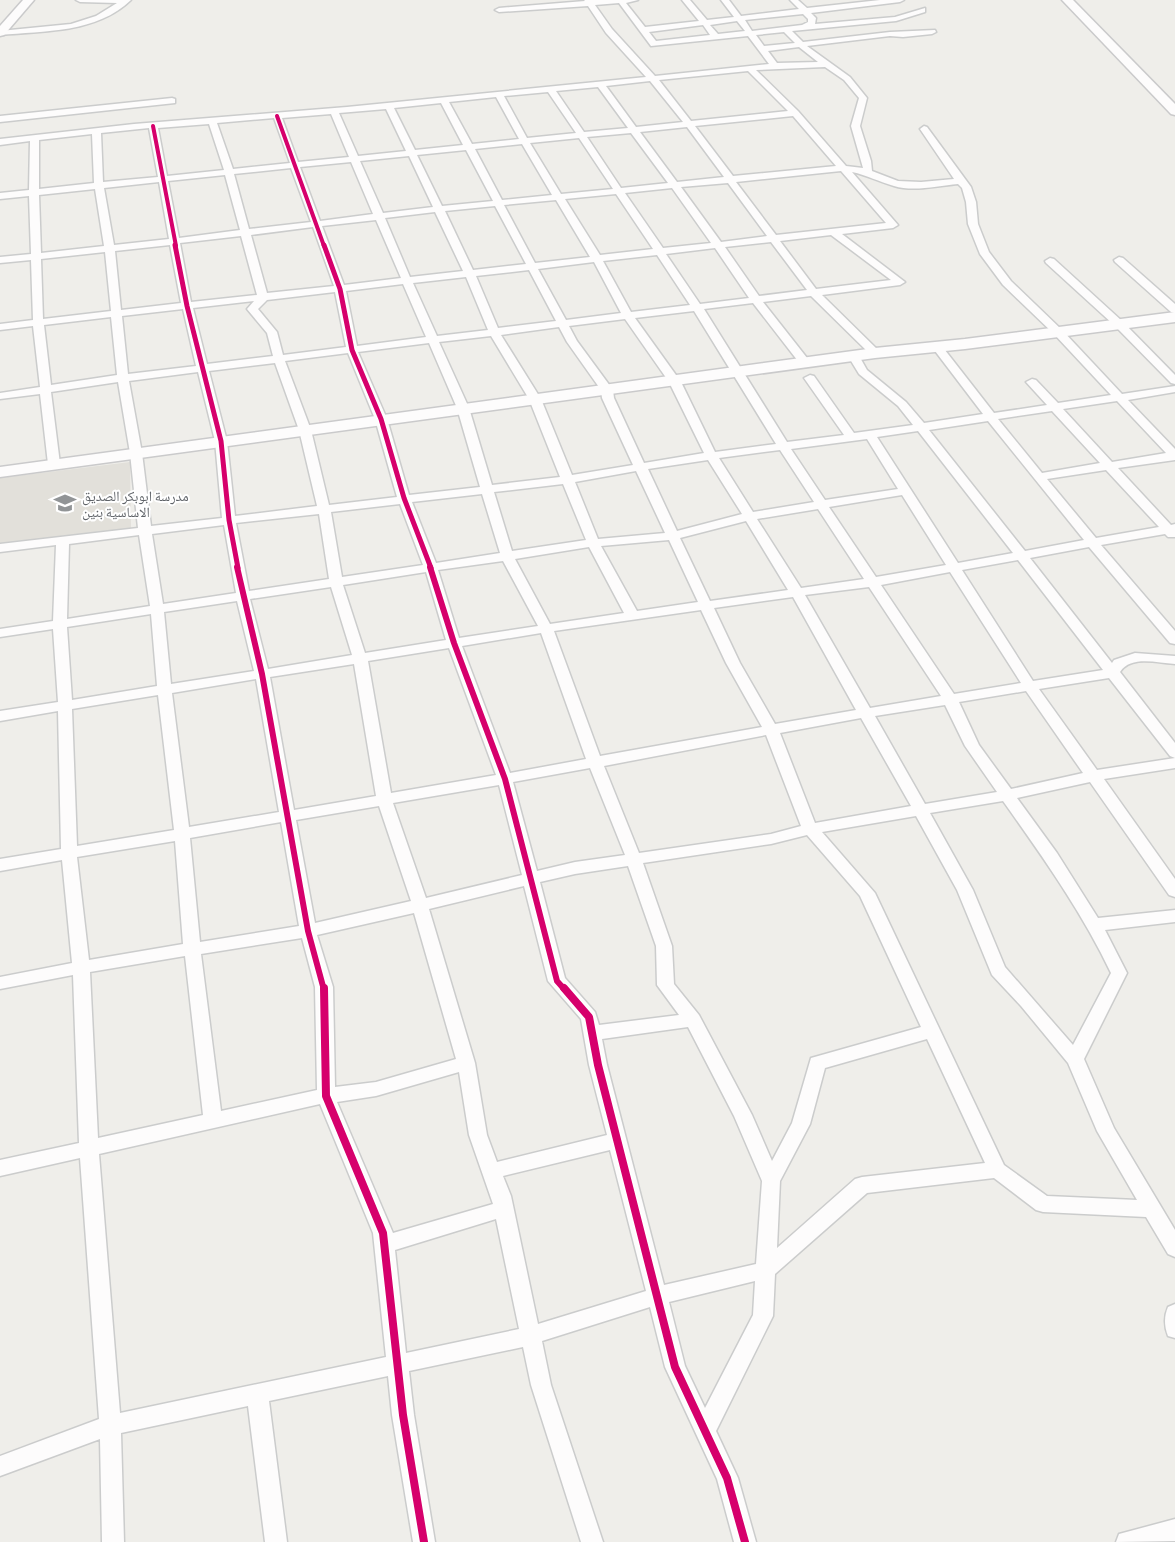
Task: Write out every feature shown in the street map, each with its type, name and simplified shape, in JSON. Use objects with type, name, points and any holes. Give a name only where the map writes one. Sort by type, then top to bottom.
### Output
[{"type":"street","points":[[0,33],[29,0]]},
{"type":"street","points":[[80,0],[107,2],[125,0]]},
{"type":"street","points":[[0,33],[72,26],[99,18],[125,0]]},
{"type":"street","points":[[499,10],[634,0]]},
{"type":"street","points":[[686,0],[716,37]]},
{"type":"street","points":[[725,0],[775,66]]},
{"type":"street","points":[[794,0],[812,18],[812,23],[804,27]]},
{"type":"street","points":[[644,30],[805,11],[859,2],[900,0]]},
{"type":"street","points":[[1067,0],[1175,111]]},
{"type":"street","points":[[620,1],[654,44],[896,19],[922,10]]},
{"type":"street","points":[[589,2],[609,31],[653,79],[689,124],[814,293],[875,353]]},
{"type":"street","points":[[859,2],[876,16]]},
{"type":"street","points":[[786,29],[800,45],[858,88],[863,98],[855,128],[868,162],[867,172]]},
{"type":"street","points":[[762,49],[890,34],[903,35],[932,32]]},
{"type":"street","points":[[0,142],[153,126],[389,106],[775,66],[827,64]]},
{"type":"street","points":[[0,327],[893,225],[795,113],[750,69]]},
{"type":"street","points":[[601,85],[718,245],[807,371],[850,437]]},
{"type":"street","points":[[551,90],[658,252],[697,307],[783,446],[950,700],[972,746],[1051,857],[1105,943],[1120,973],[1075,1059]]},
{"type":"street","points":[[499,95],[524,141],[597,259],[628,316],[675,382],[711,455],[797,593],[965,890],[998,970],[1027,1001],[1075,1059],[1106,1130],[1175,1248]]},
{"type":"street","points":[[444,100],[572,342],[607,390],[608,398],[705,605],[733,662],[771,730],[810,828],[867,893],[997,1170],[1043,1204],[1152,1209]]},
{"type":"street","points":[[0,119],[172,101]]},
{"type":"street","points":[[389,106],[470,274],[494,332],[535,399],[593,543],[632,616]]},
{"type":"street","points":[[334,111],[406,281],[464,408],[507,556],[546,628],[595,762],[634,859],[664,946],[666,985],[693,1020],[743,1115],[771,1182]]},
{"type":"street","points":[[0,196],[795,113]]},
{"type":"street","points":[[277,116],[340,289],[352,350],[381,419],[404,498],[431,568],[454,643],[505,778],[557,981],[589,1017],[598,1065],[675,1367],[727,1478],[745,1542]]},
{"type":"street","points":[[212,121],[229,172],[263,298]]},
{"type":"street","points":[[153,126],[187,306],[221,441],[229,520],[243,597],[262,674],[308,931],[324,986],[326,1096],[384,1233],[403,1415],[424,1542]]},
{"type":"street","points":[[924,129],[966,187],[971,202],[973,224],[984,252],[1007,283],[1058,332],[1175,455]]},
{"type":"street","points":[[96,132],[100,186],[123,378],[136,453],[157,610],[164,690],[182,834],[192,949],[214,1120]]},
{"type":"street","points":[[35,139],[35,256],[38,323],[54,464]]},
{"type":"street","points":[[0,260],[109,249],[439,209],[843,168],[867,172],[897,184],[921,185],[960,181]]},
{"type":"street","points":[[0,396],[123,378],[900,282],[833,232]]},
{"type":"street","points":[[1119,260],[1175,310]]},
{"type":"street","points":[[1050,261],[1118,322],[1175,381]]},
{"type":"street","points":[[263,298],[252,309],[272,332],[278,359],[305,430],[324,508],[336,583],[360,658],[384,799],[420,906],[466,1063],[478,1135],[501,1196],[541,1385],[592,1542]]},
{"type":"street","points":[[0,472],[381,419],[739,373],[807,371],[854,356],[1058,332],[1118,322],[1175,317]]},
{"type":"street","points":[[937,347],[1038,477],[1175,640]]},
{"type":"street","points":[[854,356],[863,372],[902,404],[921,427],[1175,753]]},
{"type":"street","points":[[1032,382],[1173,531]]},
{"type":"street","points":[[0,548],[404,498],[567,480],[711,455],[870,435],[1175,389]]},
{"type":"street","points":[[870,435],[1030,687],[1175,891]]},
{"type":"street","points":[[1038,477],[1175,455]]},
{"type":"street","points":[[0,634],[593,543],[672,536],[749,516],[906,491]]},
{"type":"street","points":[[0,716],[546,628],[873,582],[1173,531]]},
{"type":"street","points":[[63,540],[60,624],[65,706],[69,853],[80,967],[89,1148],[110,1425],[113,1542]]},
{"type":"street","points":[[0,865],[505,778],[864,713],[1112,673],[1119,663],[1135,657],[1175,660]]},
{"type":"street","points":[[0,983],[80,967],[308,931],[575,868],[771,839],[810,828],[1007,795],[1094,776],[1175,763]]},
{"type":"street","points":[[1093,925],[1175,916]]},
{"type":"street","points":[[592,1033],[693,1020]]},
{"type":"street","points":[[705,1430],[763,1316],[771,1182],[800,1124],[817,1063],[931,1031]]},
{"type":"street","points":[[0,1168],[326,1096],[376,1088],[466,1063]]},
{"type":"street","points":[[491,1172],[618,1140]]},
{"type":"street","points":[[0,1466],[110,1425],[530,1336],[657,1296],[766,1270],[862,1185],[997,1170]]},
{"type":"street","points":[[385,1244],[503,1209]]},
{"type":"street","points":[[1175,1313],[1175,1329]]},
{"type":"street","points":[[257,1393],[276,1542]]},
{"type":"street","points":[[1127,1542],[1175,1530]]},
{"type":"shaded area","name":"مدرسة ابوبكر الصديق الاساسية بنين","points":[[130,462],[131,529],[0,545],[0,478]]},
{"type":"cycle path","points":[[277,116],[340,289],[352,350],[381,419],[404,498],[431,568],[454,643],[505,779],[557,981],[589,1017],[598,1065],[675,1367],[727,1478],[745,1542]]},
{"type":"cycle path","points":[[153,126],[187,306],[221,441],[229,520],[243,597],[262,674],[308,931],[324,987],[326,1096],[383,1233],[403,1415],[424,1542]]},
{"type":"place","name":"مدرسة ابوبكر الصديق الاساسية بنين","points":[[65,503]]}]
